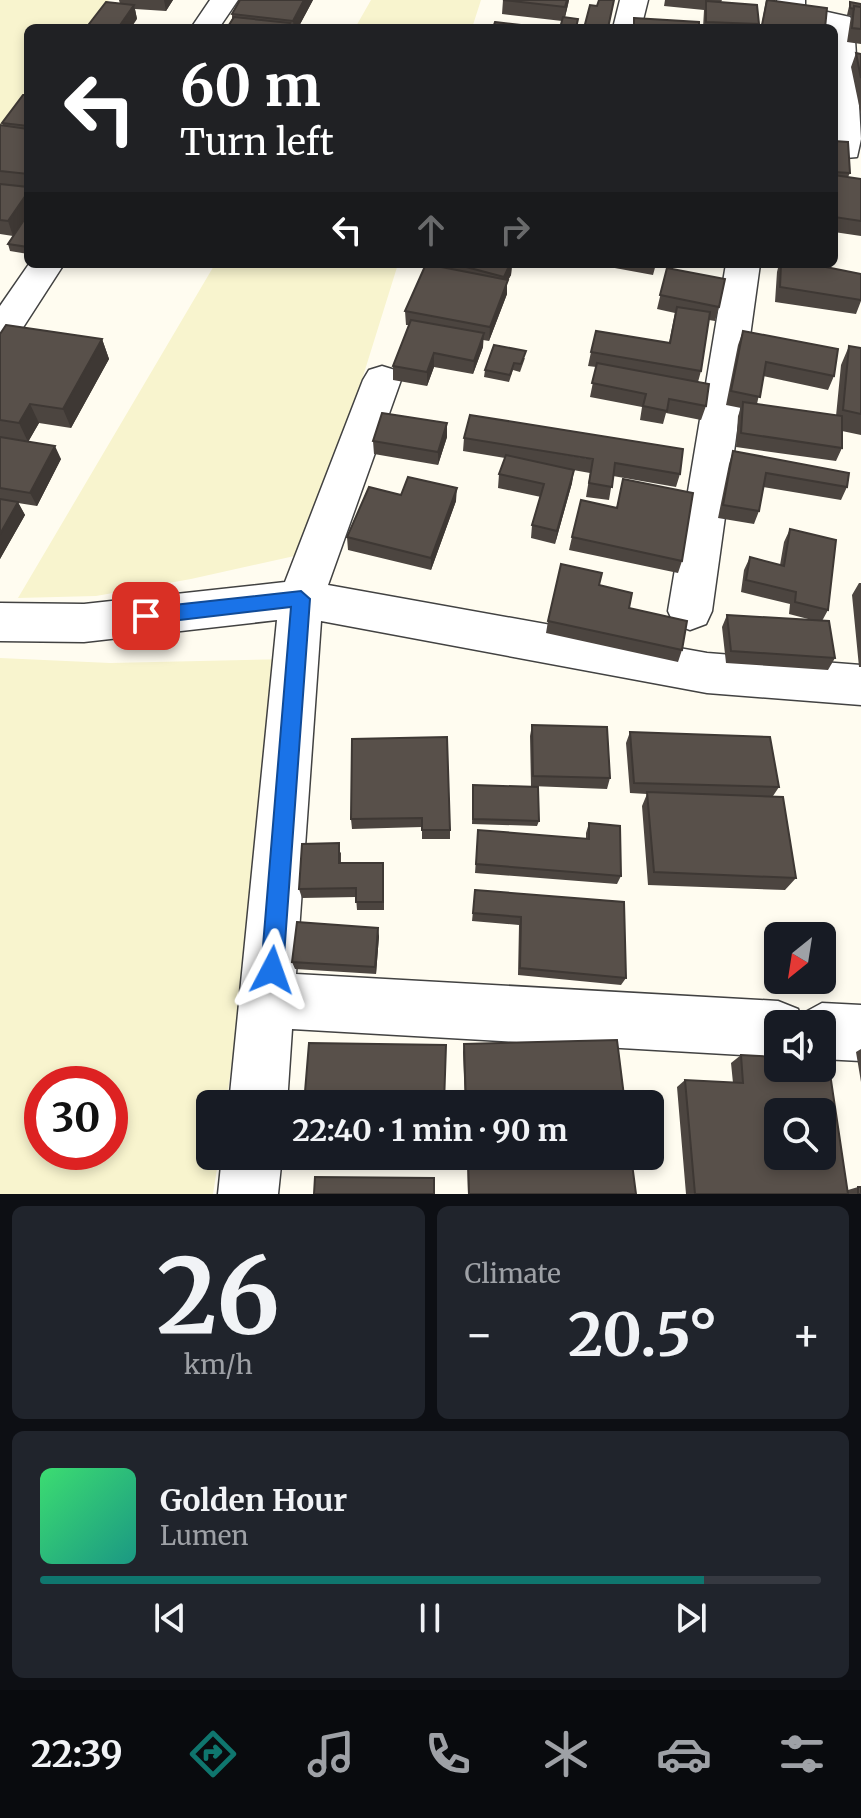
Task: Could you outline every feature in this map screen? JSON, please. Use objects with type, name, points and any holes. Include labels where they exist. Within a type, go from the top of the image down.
[{"type":"street","points":[[208,24],[224,0]]},
{"type":"street","points":[[628,24],[634,0]]},
{"type":"street","points":[[791,0],[791,12],[840,23],[846,150],[838,150]]},
{"type":"street","points":[[0,334],[44,268]]},
{"type":"street","points":[[690,611],[742,268]]},
{"type":"street","points":[[259,1090],[301,599],[382,380]]},
{"type":"street","points":[[0,622],[84,623],[301,599],[707,673],[861,685]]},
{"type":"street","points":[[269,1000],[764,1028]]},
{"type":"street","points":[[836,1032],[861,1033]]},
{"type":"street","points":[[248,1194],[251,1170]]},
{"type":"shaded area","points":[[0,0],[109,0],[90,24],[24,24],[24,110],[0,141]]},
{"type":"shaded area","points":[[371,0],[481,0],[473,24],[357,24]]},
{"type":"shaded area","points":[[213,268],[397,268],[308,553],[96,596],[18,598]]},
{"type":"shaded area","points":[[0,658],[110,663],[291,659],[228,1090],[196,1090],[196,1170],[217,1170],[213,1194],[0,1194]]},
{"type":"building","points":[[240,0],[304,0],[293,21],[232,14]]},
{"type":"building","points":[[503,0],[567,0],[565,7]]},
{"type":"building","points":[[599,0],[614,0],[609,24],[585,24],[590,5],[597,6]]},
{"type":"building","points":[[767,0],[827,8],[825,24],[762,24]]},
{"type":"building","points":[[706,1],[757,5],[759,24],[706,22]]},
{"type":"building","points":[[106,2],[134,5],[121,24],[89,24]]},
{"type":"building","points":[[850,2],[861,4],[861,7],[850,8]]},
{"type":"building","points":[[854,6],[861,7],[861,29],[852,28]]},
{"type":"building","points":[[234,17],[290,23],[289,24],[230,24]]},
{"type":"building","points":[[563,17],[578,19],[577,24],[561,24]]},
{"type":"building","points":[[634,18],[699,22],[699,24],[634,24]]},
{"type":"building","points":[[856,53],[861,54],[861,78]]},
{"type":"building","points":[[23,95],[24,95],[24,126],[2,123]]},
{"type":"building","points":[[0,125],[24,128],[24,174],[0,171]]},
{"type":"building","points":[[838,141],[848,142],[850,173],[838,172]]},
{"type":"building","points":[[838,176],[861,179],[861,221],[838,218]]},
{"type":"building","points":[[0,184],[24,187],[24,198],[8,221],[0,220]]},
{"type":"building","points":[[24,220],[24,246],[8,244]]},
{"type":"building","points":[[424,268],[446,268],[508,280],[490,327],[405,311]]},
{"type":"building","points":[[470,268],[508,268],[504,277]]},
{"type":"building","points":[[667,268],[725,279],[719,307],[660,295]]},
{"type":"building","points":[[781,268],[831,268],[861,274],[861,300],[780,287]]},
{"type":"building","points":[[677,307],[710,312],[701,371],[591,352],[596,331],[670,343]]},
{"type":"building","points":[[411,320],[484,333],[474,361],[434,353],[427,372],[393,366]]},
{"type":"building","points":[[6,325],[102,339],[63,409],[30,404],[19,423],[0,420],[0,334]]},
{"type":"building","points":[[743,331],[838,349],[834,376],[766,362],[760,397],[731,391]]},
{"type":"building","points":[[494,345],[526,351],[521,364],[514,363],[510,375],[485,370]]},
{"type":"building","points":[[849,346],[861,348],[861,414],[843,410]]},
{"type":"building","points":[[597,363],[709,384],[706,406],[669,399],[667,411],[643,406],[646,394],[592,383]]},
{"type":"building","points":[[743,402],[842,416],[842,448],[741,433]]},
{"type":"building","points":[[382,413],[447,423],[438,452],[373,441]]},
{"type":"building","points":[[470,415],[683,449],[680,474],[615,463],[612,487],[589,483],[593,459],[464,438]]},
{"type":"building","points":[[0,437],[55,446],[30,493],[0,488]]},
{"type":"building","points":[[733,451],[849,473],[847,487],[766,473],[759,511],[723,505]]},
{"type":"building","points":[[506,455],[574,470],[557,531],[532,525],[544,484],[499,474]]},
{"type":"building","points":[[408,477],[457,488],[431,558],[347,537],[369,487],[401,495]]},
{"type":"building","points":[[623,479],[693,493],[682,561],[572,537],[581,500],[617,508]]},
{"type":"building","points":[[0,499],[18,502],[0,534]]},
{"type":"building","points":[[790,529],[836,540],[828,610],[795,602],[796,592],[746,580],[750,557],[784,566]]},
{"type":"building","points":[[561,564],[602,573],[599,585],[632,593],[629,608],[687,621],[682,650],[548,621]]},
{"type":"building","points":[[727,615],[829,621],[835,658],[731,651]]},
{"type":"building","points":[[532,725],[607,727],[610,778],[533,776]]},
{"type":"building","points":[[630,732],[770,737],[779,787],[634,783]]},
{"type":"building","points":[[447,737],[450,830],[422,830],[422,818],[351,819],[352,739]]},
{"type":"building","points":[[473,785],[538,787],[539,821],[473,819]]},
{"type":"building","points":[[647,792],[783,797],[796,878],[654,872]]},
{"type":"building","points":[[589,823],[620,826],[621,876],[476,864],[478,830],[589,839]]},
{"type":"building","points":[[339,843],[339,863],[383,863],[383,902],[356,902],[356,888],[299,889],[302,844]]},
{"type":"building","points":[[475,890],[624,902],[626,978],[520,968],[521,917],[473,913]]},
{"type":"building","points":[[297,922],[378,928],[375,967],[292,962]]},
{"type":"building","points":[[617,1040],[623,1090],[466,1090],[464,1044]]},
{"type":"building","points":[[309,1043],[446,1045],[444,1090],[305,1090]]},
{"type":"building","points":[[741,1055],[764,1056],[764,1082],[831,1082],[834,1098],[764,1098],[764,1170],[836,1170],[836,1114],[848,1194],[695,1194],[685,1080],[743,1083]]},
{"type":"building","points":[[468,1170],[633,1170],[636,1194],[469,1194]]},
{"type":"building","points":[[315,1177],[434,1178],[434,1194],[314,1194]]},
{"type":"route","points":[[146,616],[301,599],[272,970]]}]
